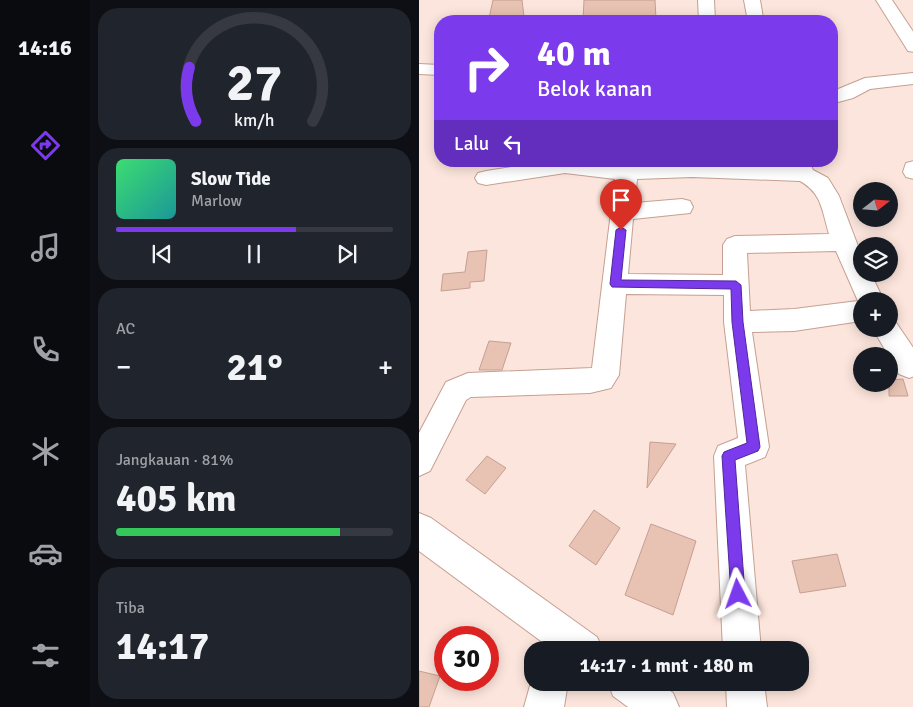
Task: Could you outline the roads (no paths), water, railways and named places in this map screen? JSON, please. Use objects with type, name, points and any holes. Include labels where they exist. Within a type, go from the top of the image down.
[{"type":"street","points":[[705,0],[706,15]]},
{"type":"street","points":[[752,0],[754,15]]},
{"type":"street","points":[[884,0],[913,47]]},
{"type":"street","points":[[419,69],[434,70]]},
{"type":"street","points":[[838,96],[865,84],[912,80]]},
{"type":"street","points":[[485,178],[549,167]]},
{"type":"street","points":[[587,167],[622,173],[801,167],[820,183],[828,196],[844,242],[867,292]]},
{"type":"street","points":[[419,461],[456,391],[468,385],[590,381],[604,378],[626,179],[622,173]]},
{"type":"street","points":[[623,212],[682,207]]},
{"type":"street","points":[[741,641],[729,456],[754,447],[737,322],[735,245],[844,242]]},
{"type":"street","points":[[615,284],[736,285]]},
{"type":"street","points":[[737,322],[794,320],[853,312]]},
{"type":"street","points":[[891,337],[912,368]]},
{"type":"street","points":[[419,530],[563,641]]},
{"type":"street","points":[[544,707],[547,691]]},
{"type":"street","points":[[639,691],[659,707]]},
{"type":"street","points":[[746,691],[747,707]]}]
